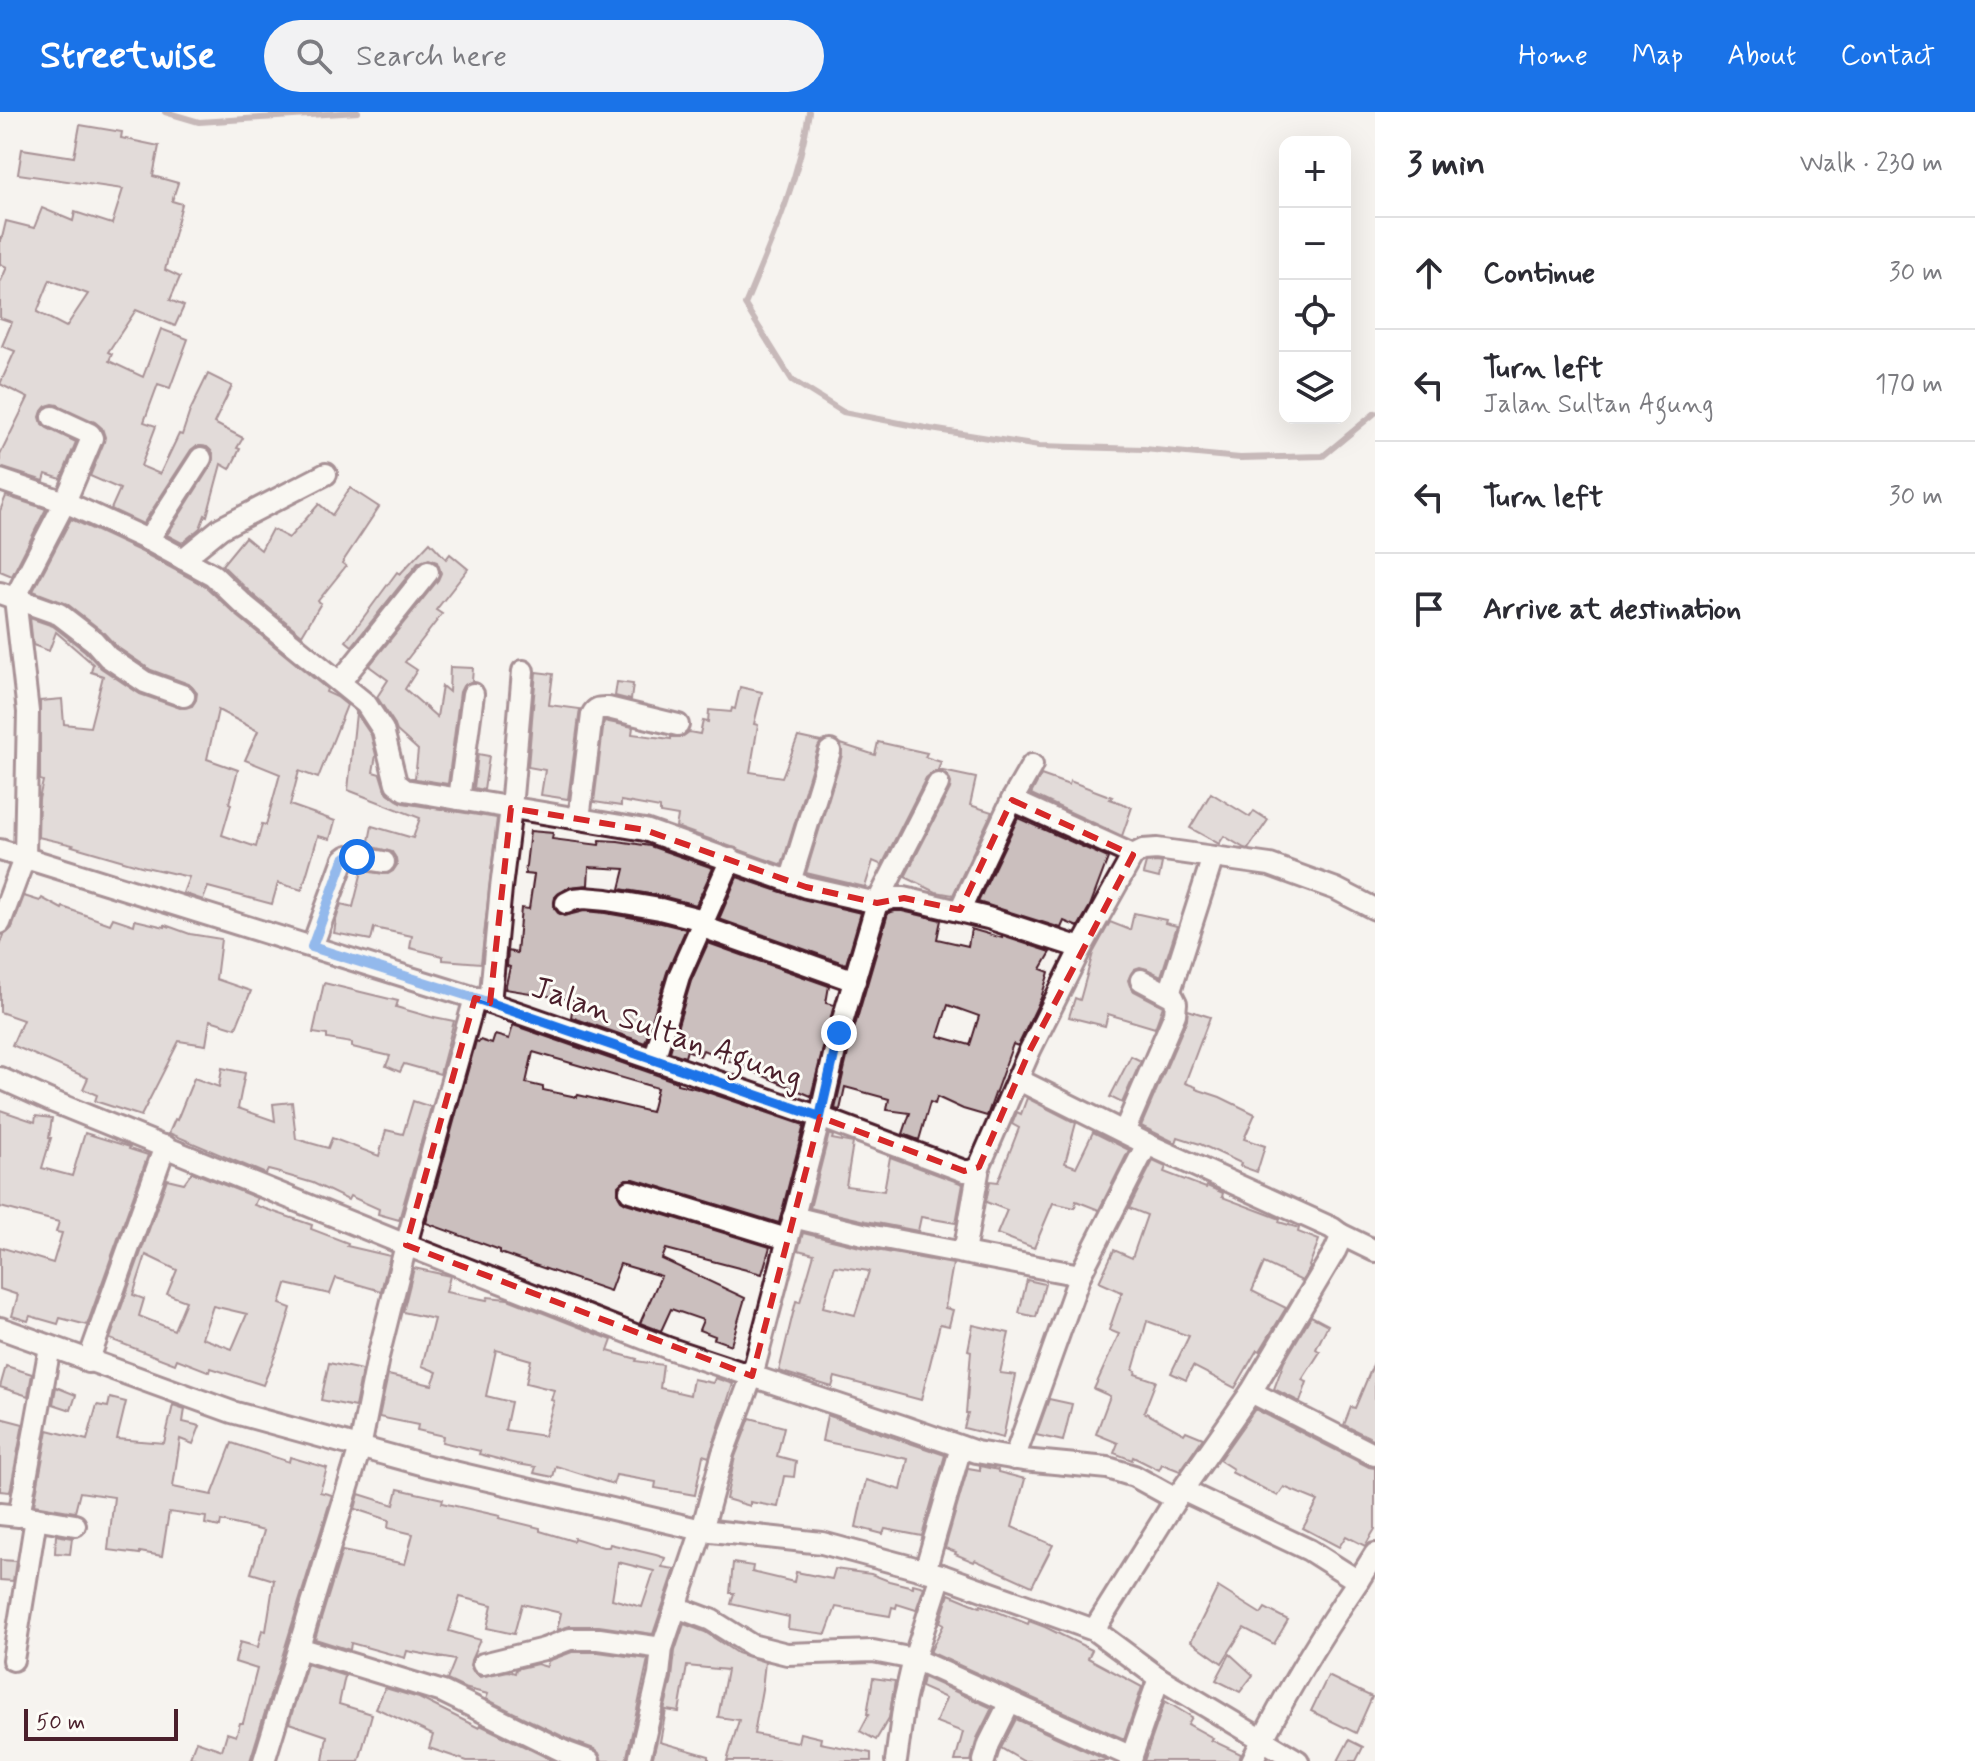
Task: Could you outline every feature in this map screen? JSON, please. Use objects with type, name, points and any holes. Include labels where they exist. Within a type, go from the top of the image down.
[{"type":"street","points":[[0,923],[25,856],[28,712],[7,595],[65,502],[92,438],[90,434],[53,417]]},
{"type":"street","points":[[148,540],[201,458]]},
{"type":"street","points":[[189,561],[221,528],[326,474]]},
{"type":"street","points":[[0,480],[65,502],[148,540],[213,575],[243,604],[366,704],[383,730],[396,783],[405,790],[645,830],[790,882],[877,903],[904,898],[960,910],[1081,948]]},
{"type":"street","points":[[340,682],[428,572]]},
{"type":"street","points":[[7,595],[59,614],[145,682],[184,696]]},
{"type":"street","points":[[264,1761],[360,1448],[378,1357],[406,1245],[482,1001],[511,808],[523,671]]},
{"type":"street","points":[[459,799],[473,694]]},
{"type":"street","points":[[579,819],[594,710],[608,708],[678,725]]},
{"type":"street","points":[[790,882],[830,751]]},
{"type":"street","points":[[960,910],[1032,765]]},
{"type":"street","points":[[639,1761],[659,1675],[662,1648],[702,1530],[723,1453],[752,1376],[839,1033],[877,903],[938,784]]},
{"type":"street","points":[[1012,800],[1133,855]]},
{"type":"street","points":[[964,1253],[979,1167],[1017,1079],[1081,948],[1133,855],[1143,850],[1157,849],[1270,865],[1336,889],[1375,909]]},
{"type":"street","name":"Jalan Sultan Agung","points":[[0,850],[482,1001],[820,1117],[964,1171],[979,1167]]},
{"type":"street","points":[[312,947],[344,859],[348,856],[384,862]]},
{"type":"street","points":[[1169,994],[1213,857]]},
{"type":"street","points":[[654,1060],[679,976],[731,859]]},
{"type":"street","points":[[566,903],[584,898],[660,909],[855,981]]},
{"type":"street","points":[[1124,1132],[1175,1014],[1173,997],[1141,980]]},
{"type":"street","points":[[0,1078],[406,1245],[668,1348],[976,1452],[1108,1468],[1134,1476],[1309,1550],[1358,1581]]},
{"type":"street","points":[[1017,1079],[1375,1251]]},
{"type":"street","points":[[1014,1459],[1080,1275],[1147,1144]]},
{"type":"street","points":[[88,1362],[165,1146]]},
{"type":"street","points":[[630,1191],[787,1239]]},
{"type":"street","points":[[793,1217],[863,1234],[1080,1275]]},
{"type":"street","points":[[1094,1630],[1179,1495],[1251,1392],[1335,1251],[1340,1234]]},
{"type":"street","points":[[0,1328],[232,1412],[428,1466],[702,1530],[822,1543],[933,1573],[1094,1630],[1159,1678],[1298,1761]]},
{"type":"street","points":[[13,1660],[18,1516],[50,1347]]},
{"type":"street","points":[[1251,1392],[1375,1455]]},
{"type":"street","points":[[896,1761],[904,1702],[961,1447]]},
{"type":"street","points":[[18,1516],[75,1525]]},
{"type":"street","points":[[1252,1761],[1331,1621],[1375,1554]]},
{"type":"street","points":[[676,1607],[711,1620],[751,1645],[787,1654],[873,1651],[914,1659],[1131,1759],[1159,1678]]},
{"type":"street","points":[[483,1664],[544,1649],[570,1639],[599,1639],[662,1648]]},
{"type":"street","points":[[299,1648],[443,1692],[589,1761]]},
{"type":"street","points":[[984,1761],[1010,1702]]},
{"type":"highlighted area","points":[[1012,800],[1133,855],[1030,1050],[979,1167],[964,1171],[820,1117],[752,1376],[406,1245],[475,998],[490,1003],[511,808],[645,830],[806,887],[877,903],[904,898],[960,910]]},
{"type":"building","points":[[80,125],[122,132],[121,138],[159,146],[153,176],[178,183],[172,201],[182,204],[165,270],[180,277],[170,300],[184,306],[175,326],[136,310],[108,352],[112,354],[109,361],[143,377],[161,329],[188,339],[170,388],[158,384],[144,422],[156,426],[141,466],[160,474],[179,434],[182,435],[208,374],[232,386],[214,423],[243,438],[237,448],[240,449],[230,469],[221,464],[207,516],[200,528],[182,543],[167,535],[212,464],[213,453],[207,447],[196,446],[191,450],[143,524],[111,509],[120,489],[90,476],[104,442],[102,428],[58,405],[46,406],[40,417],[47,428],[76,442],[61,479],[46,474],[44,481],[0,467],[0,455],[28,398],[0,384],[15,351],[2,346],[12,322],[0,318],[0,283],[7,267],[0,264],[0,237],[6,221],[34,228],[42,208],[73,221],[75,212],[112,224],[123,189],[18,174],[22,149],[74,157]],"holes":[[[50,280],[88,294],[66,327],[37,312]]]},
{"type":"building","points":[[350,488],[379,507],[342,563],[346,566],[318,601],[321,603],[302,635],[222,565],[245,537],[261,550],[272,529],[289,538],[319,504],[332,515]]},
{"type":"building","points":[[6,496],[46,509],[12,576],[0,571],[0,511]]},
{"type":"building","points":[[71,519],[205,586],[327,689],[326,692],[347,705],[318,778],[299,771],[290,805],[335,821],[330,839],[318,836],[302,890],[278,883],[272,904],[208,887],[203,900],[183,893],[189,877],[38,837],[43,781],[40,780],[40,701],[62,699],[64,724],[90,727],[103,676],[91,672],[93,664],[56,632],[49,651],[33,645],[30,618],[53,626],[101,668],[140,694],[180,708],[192,706],[197,693],[189,684],[151,670],[117,647],[67,604],[33,591]],"holes":[[[218,710],[258,731],[245,760],[280,774],[266,825],[262,824],[256,847],[222,835],[238,770],[207,759]]]},
{"type":"building","points":[[430,542],[446,559],[450,554],[468,569],[436,610],[442,614],[405,662],[417,670],[405,689],[437,717],[442,686],[449,692],[450,667],[473,668],[472,681],[460,692],[448,784],[410,778],[415,778],[418,750],[397,731],[377,697],[388,680],[369,666],[438,580],[441,573],[437,562],[429,559],[418,563],[352,646],[346,641],[397,572],[400,574]]},
{"type":"building","points":[[536,672],[553,674],[549,705],[580,709],[568,799],[541,795],[545,770],[528,767]]},
{"type":"building","points":[[617,682],[633,684],[631,700],[615,696]]},
{"type":"building","points":[[740,687],[762,692],[754,724],[758,725],[750,772],[782,777],[798,737],[821,742],[782,865],[676,827],[678,816],[660,813],[660,808],[621,801],[621,806],[594,802],[604,721],[633,727],[632,734],[671,739],[689,732],[700,734],[703,721],[708,722],[709,710],[731,712],[732,708],[735,709]]},
{"type":"building","points":[[356,713],[371,735],[376,755],[373,772],[380,774],[384,787],[397,800],[497,818],[481,963],[443,960],[443,956],[410,948],[412,936],[374,928],[371,940],[334,933],[341,904],[353,907],[362,871],[388,874],[397,865],[392,852],[368,846],[372,826],[413,838],[420,818],[348,790]]},
{"type":"building","points":[[878,742],[927,753],[925,757],[941,762],[938,770],[976,778],[970,805],[992,812],[953,895],[936,892],[905,877],[950,789],[948,776],[938,771],[926,778],[882,865],[873,861],[865,887],[806,873],[842,755],[841,744],[875,755]]},
{"type":"building","points":[[478,754],[489,756],[484,790],[474,788]]},
{"type":"building","points":[[1041,775],[1069,785],[1070,781],[1132,807],[1122,836],[1031,794]]},
{"type":"building","points":[[1211,793],[1250,817],[1254,811],[1268,820],[1248,849],[1224,836],[1219,844],[1190,828]]},
{"type":"building","points":[[1018,818],[1108,858],[1090,906],[1078,927],[1064,921],[1061,928],[978,902]]},
{"type":"building","points":[[530,831],[553,833],[552,839],[599,845],[600,840],[650,846],[713,868],[696,905],[620,889],[625,869],[589,867],[588,885],[569,887],[555,897],[554,908],[564,916],[584,911],[605,913],[686,929],[667,972],[645,1043],[571,1017],[574,1000],[505,989],[510,967],[507,966],[508,951],[517,953],[521,908],[529,909],[534,875],[525,874]]},
{"type":"building","points":[[1146,863],[1162,863],[1159,878],[1143,874]]},
{"type":"building","points":[[737,877],[802,899],[861,913],[846,964],[719,919]]},
{"type":"building","points":[[24,896],[40,901],[42,898],[62,909],[110,924],[113,918],[134,925],[135,920],[221,939],[216,979],[251,991],[236,1028],[210,1020],[206,1045],[179,1041],[141,1116],[95,1101],[97,1095],[83,1089],[88,1078],[12,1045],[23,1020],[0,1012],[0,946],[4,935],[12,928]]},
{"type":"building","points":[[902,911],[941,920],[937,939],[968,946],[971,929],[1051,952],[1041,969],[1049,972],[1041,998],[1018,1046],[1013,1044],[987,1116],[937,1097],[935,1104],[930,1102],[919,1140],[903,1134],[910,1113],[887,1110],[889,1099],[845,1087],[840,1110],[835,1109],[852,1036],[888,913]],"holes":[[[948,1005],[979,1016],[970,1045],[938,1036]]]},
{"type":"building","points":[[1134,913],[1166,920],[1165,923],[1177,926],[1161,976],[1140,967],[1134,969],[1128,980],[1134,991],[1163,1006],[1155,1028],[1108,1014],[1105,1026],[1069,1017],[1075,998],[1080,1000],[1093,953],[1110,922],[1130,930]]},
{"type":"building","points":[[708,943],[829,986],[826,1003],[834,1005],[811,1096],[703,1050],[700,1056],[687,1050],[685,1057],[670,1052],[691,981]]},
{"type":"building","points":[[324,983],[398,1001],[396,1007],[454,1021],[440,1074],[404,1064],[400,1072],[386,1066],[390,1056],[313,1033]]},
{"type":"building","points":[[1188,1010],[1210,1017],[1185,1083],[1255,1114],[1244,1139],[1265,1146],[1257,1172],[1200,1144],[1178,1137],[1176,1143],[1141,1126],[1187,1019]]},
{"type":"building","points":[[513,1025],[677,1084],[804,1125],[779,1223],[634,1179],[626,1179],[618,1186],[618,1195],[626,1203],[770,1247],[762,1274],[666,1249],[662,1259],[745,1298],[731,1345],[699,1330],[703,1320],[671,1309],[661,1331],[640,1323],[661,1276],[620,1264],[610,1291],[500,1253],[500,1250],[426,1223],[476,1041],[492,1044],[495,1035],[509,1039]],"holes":[[[533,1052],[657,1088],[651,1112],[543,1090],[543,1087],[526,1083]]]},
{"type":"building","points":[[1131,1056],[1141,1061],[1122,1103],[1110,1097]]},
{"type":"building","points":[[222,1068],[245,1073],[238,1108],[275,1121],[273,1104],[292,1102],[296,1139],[328,1148],[332,1138],[379,1156],[386,1130],[403,1134],[413,1101],[431,1107],[399,1220],[378,1214],[379,1209],[350,1196],[348,1200],[313,1183],[276,1172],[268,1170],[266,1174],[169,1133],[194,1078],[219,1087]]},
{"type":"building","points":[[1027,1098],[1076,1123],[1065,1163],[1076,1167],[1093,1132],[1129,1150],[1099,1210],[1076,1201],[1075,1208],[1053,1203],[1034,1248],[997,1234],[1007,1210],[986,1202],[990,1181],[998,1182],[1019,1128],[1012,1124],[1017,1112],[1021,1114]]},
{"type":"building","points":[[0,1110],[35,1122],[36,1116],[52,1118],[51,1138],[42,1168],[72,1176],[85,1133],[148,1155],[87,1325],[60,1318],[58,1324],[30,1316],[28,1321],[12,1316],[18,1295],[0,1289],[0,1247],[53,1263],[62,1233],[56,1232],[59,1222],[0,1207]]},
{"type":"building","points":[[829,1134],[833,1136],[832,1139],[853,1143],[846,1186],[884,1191],[890,1157],[963,1184],[956,1223],[921,1217],[918,1231],[810,1208]]},
{"type":"building","points":[[1153,1161],[1166,1167],[1164,1172],[1223,1193],[1222,1197],[1278,1218],[1279,1222],[1299,1228],[1298,1232],[1319,1240],[1302,1281],[1264,1263],[1252,1291],[1286,1308],[1235,1388],[1193,1366],[1186,1380],[1171,1373],[1189,1336],[1147,1321],[1133,1370],[1135,1374],[1156,1381],[1144,1412],[1184,1434],[1186,1431],[1203,1438],[1180,1471],[1162,1464],[1159,1470],[1133,1457],[1132,1460],[1114,1453],[1118,1443],[1096,1434],[1110,1396],[1094,1389],[1119,1334],[1109,1330],[1122,1292],[1099,1282],[1114,1250],[1132,1258],[1147,1215],[1129,1208]]},
{"type":"building","points":[[192,1172],[257,1198],[254,1205],[312,1225],[311,1229],[348,1243],[347,1246],[390,1256],[381,1291],[336,1278],[330,1294],[286,1284],[280,1304],[291,1308],[263,1385],[211,1368],[210,1372],[177,1359],[175,1364],[110,1339],[167,1179],[184,1183]],"holes":[[[146,1255],[177,1270],[167,1294],[186,1301],[174,1330],[139,1316],[144,1299],[133,1295]],[[213,1306],[247,1314],[232,1349],[202,1338]]]},
{"type":"building","points":[[803,1233],[953,1264],[945,1308],[953,1310],[949,1326],[940,1324],[921,1400],[835,1377],[832,1387],[779,1371],[796,1301],[800,1302],[814,1254],[798,1250]],"holes":[[[835,1266],[869,1271],[855,1315],[823,1307]]]},
{"type":"building","points":[[414,1268],[450,1276],[446,1292],[487,1300],[488,1297],[508,1299],[612,1340],[608,1351],[636,1361],[663,1365],[660,1388],[690,1395],[693,1379],[713,1383],[715,1378],[733,1384],[709,1457],[703,1455],[695,1495],[655,1488],[656,1482],[616,1475],[613,1484],[556,1466],[553,1477],[534,1473],[536,1467],[479,1454],[480,1451],[442,1442],[443,1436],[417,1430],[418,1425],[379,1417],[388,1375],[432,1385],[437,1372],[422,1366],[434,1319],[403,1312]],"holes":[[[496,1350],[531,1360],[526,1383],[554,1390],[544,1436],[505,1430],[511,1402],[486,1396]]]},
{"type":"building","points":[[1027,1280],[1045,1284],[1036,1317],[1019,1313]]},
{"type":"building","points":[[1311,1316],[1328,1325],[1316,1349],[1320,1352],[1302,1380],[1307,1382],[1300,1402],[1274,1389],[1284,1362]]},
{"type":"building","points":[[973,1325],[1009,1333],[1000,1373],[1016,1375],[1003,1438],[964,1428],[968,1413],[971,1351],[968,1350]]},
{"type":"building","points":[[1375,1360],[1375,1440],[1344,1425],[1351,1407],[1355,1408]]},
{"type":"building","points":[[329,1363],[362,1370],[355,1407],[321,1400]]},
{"type":"building","points":[[6,1366],[32,1374],[28,1396],[0,1387]]},
{"type":"building","points":[[56,1387],[76,1395],[71,1410],[53,1404]]},
{"type":"building","points":[[110,1398],[126,1402],[117,1439],[164,1443],[173,1405],[185,1409],[183,1422],[200,1426],[193,1444],[180,1439],[173,1487],[212,1495],[232,1443],[289,1462],[290,1457],[327,1468],[320,1492],[332,1495],[250,1761],[202,1761],[190,1757],[196,1741],[222,1750],[227,1733],[236,1736],[240,1723],[243,1723],[257,1669],[235,1662],[240,1642],[258,1647],[262,1630],[266,1631],[274,1580],[251,1573],[264,1531],[221,1521],[220,1527],[205,1524],[206,1517],[169,1512],[162,1556],[140,1554],[108,1550],[114,1497],[80,1492],[75,1512],[34,1505],[48,1430],[87,1440],[97,1405],[108,1407]]},
{"type":"building","points":[[1049,1399],[1072,1404],[1063,1441],[1036,1435]]},
{"type":"building","points":[[1255,1409],[1375,1468],[1375,1529],[1365,1546],[1346,1536],[1339,1547],[1303,1528],[1318,1501],[1284,1487],[1278,1496],[1231,1472],[1233,1469],[1219,1460]]},
{"type":"building","points":[[827,1415],[945,1455],[922,1536],[885,1529],[883,1534],[856,1527],[866,1480],[901,1490],[908,1459],[822,1441]]},
{"type":"building","points":[[0,1418],[23,1424],[10,1492],[0,1491]]},
{"type":"building","points":[[750,1418],[784,1427],[777,1456],[796,1461],[794,1477],[784,1476],[778,1507],[750,1502],[750,1506],[726,1499],[735,1457]]},
{"type":"building","points":[[980,1466],[1025,1479],[1012,1527],[1053,1545],[1032,1586],[945,1548],[968,1468],[980,1470]]},
{"type":"building","points":[[398,1489],[443,1499],[442,1503],[500,1516],[573,1541],[574,1538],[603,1547],[610,1544],[656,1555],[665,1558],[662,1567],[675,1569],[653,1634],[599,1626],[570,1626],[557,1630],[561,1613],[522,1604],[514,1634],[487,1628],[492,1605],[460,1597],[449,1631],[480,1640],[470,1666],[480,1677],[508,1671],[515,1673],[516,1669],[537,1664],[547,1667],[548,1661],[572,1652],[648,1659],[626,1761],[602,1761],[594,1749],[486,1699],[488,1694],[447,1680],[455,1660],[407,1651],[405,1658],[351,1643],[350,1650],[315,1639],[342,1551],[405,1564],[413,1534],[388,1528],[389,1520],[355,1509],[359,1494],[394,1505]],"holes":[[[618,1562],[654,1571],[642,1607],[612,1599]]]},
{"type":"building","points":[[56,1535],[72,1538],[70,1554],[55,1553]]},
{"type":"building","points":[[0,1560],[16,1561],[13,1581],[0,1580]]},
{"type":"building","points":[[733,1563],[753,1566],[752,1572],[794,1582],[796,1572],[832,1579],[835,1569],[924,1587],[916,1610],[897,1604],[896,1608],[892,1607],[890,1616],[836,1607],[826,1634],[788,1629],[789,1617],[731,1604],[734,1593],[730,1593]]},
{"type":"building","points":[[1218,1587],[1261,1614],[1265,1608],[1288,1620],[1274,1644],[1244,1628],[1222,1663],[1191,1641]]},
{"type":"building","points":[[949,1594],[1028,1624],[1029,1621],[1045,1627],[1092,1650],[1088,1658],[1142,1687],[1124,1739],[930,1652],[944,1624],[940,1622]]},
{"type":"building","points":[[684,1624],[705,1632],[737,1653],[765,1662],[754,1734],[798,1742],[800,1733],[821,1738],[820,1743],[871,1753],[871,1761],[727,1761],[739,1720],[718,1717],[727,1670],[687,1666],[679,1712],[666,1710],[660,1742],[709,1756],[709,1761],[652,1761],[672,1678],[675,1651]]},
{"type":"building","points":[[1230,1654],[1253,1675],[1240,1692],[1216,1680]]},
{"type":"building","points":[[307,1664],[345,1676],[339,1704],[372,1714],[359,1761],[323,1761],[327,1736],[289,1723]]},
{"type":"building","points":[[1328,1676],[1372,1697],[1356,1733],[1311,1711]]},
{"type":"building","points":[[923,1677],[992,1708],[977,1738],[971,1761],[955,1761],[963,1732],[936,1722],[946,1698],[921,1687]]},
{"type":"building","points":[[873,1678],[895,1681],[889,1718],[876,1740],[860,1731],[869,1714]]},
{"type":"building","points":[[385,1688],[419,1698],[554,1761],[467,1761],[429,1748],[433,1735],[376,1708]]},
{"type":"building","points":[[1165,1701],[1192,1717],[1188,1724],[1213,1738],[1211,1740],[1241,1754],[1239,1761],[1144,1761]]},
{"type":"building","points":[[1016,1719],[1109,1761],[1023,1761],[1001,1748]]},
{"type":"building","points":[[1349,1740],[1363,1747],[1356,1761],[1338,1761]]},
{"type":"waterway","points":[[165,112],[199,122],[358,112]]},
{"type":"waterway","points":[[809,112],[791,186],[745,305],[792,380],[843,412],[1039,446],[1144,449],[1240,458],[1323,456],[1375,413]]},
{"type":"route","points":[[357,857],[344,859],[312,947],[475,998],[820,1117],[839,1033]]}]
